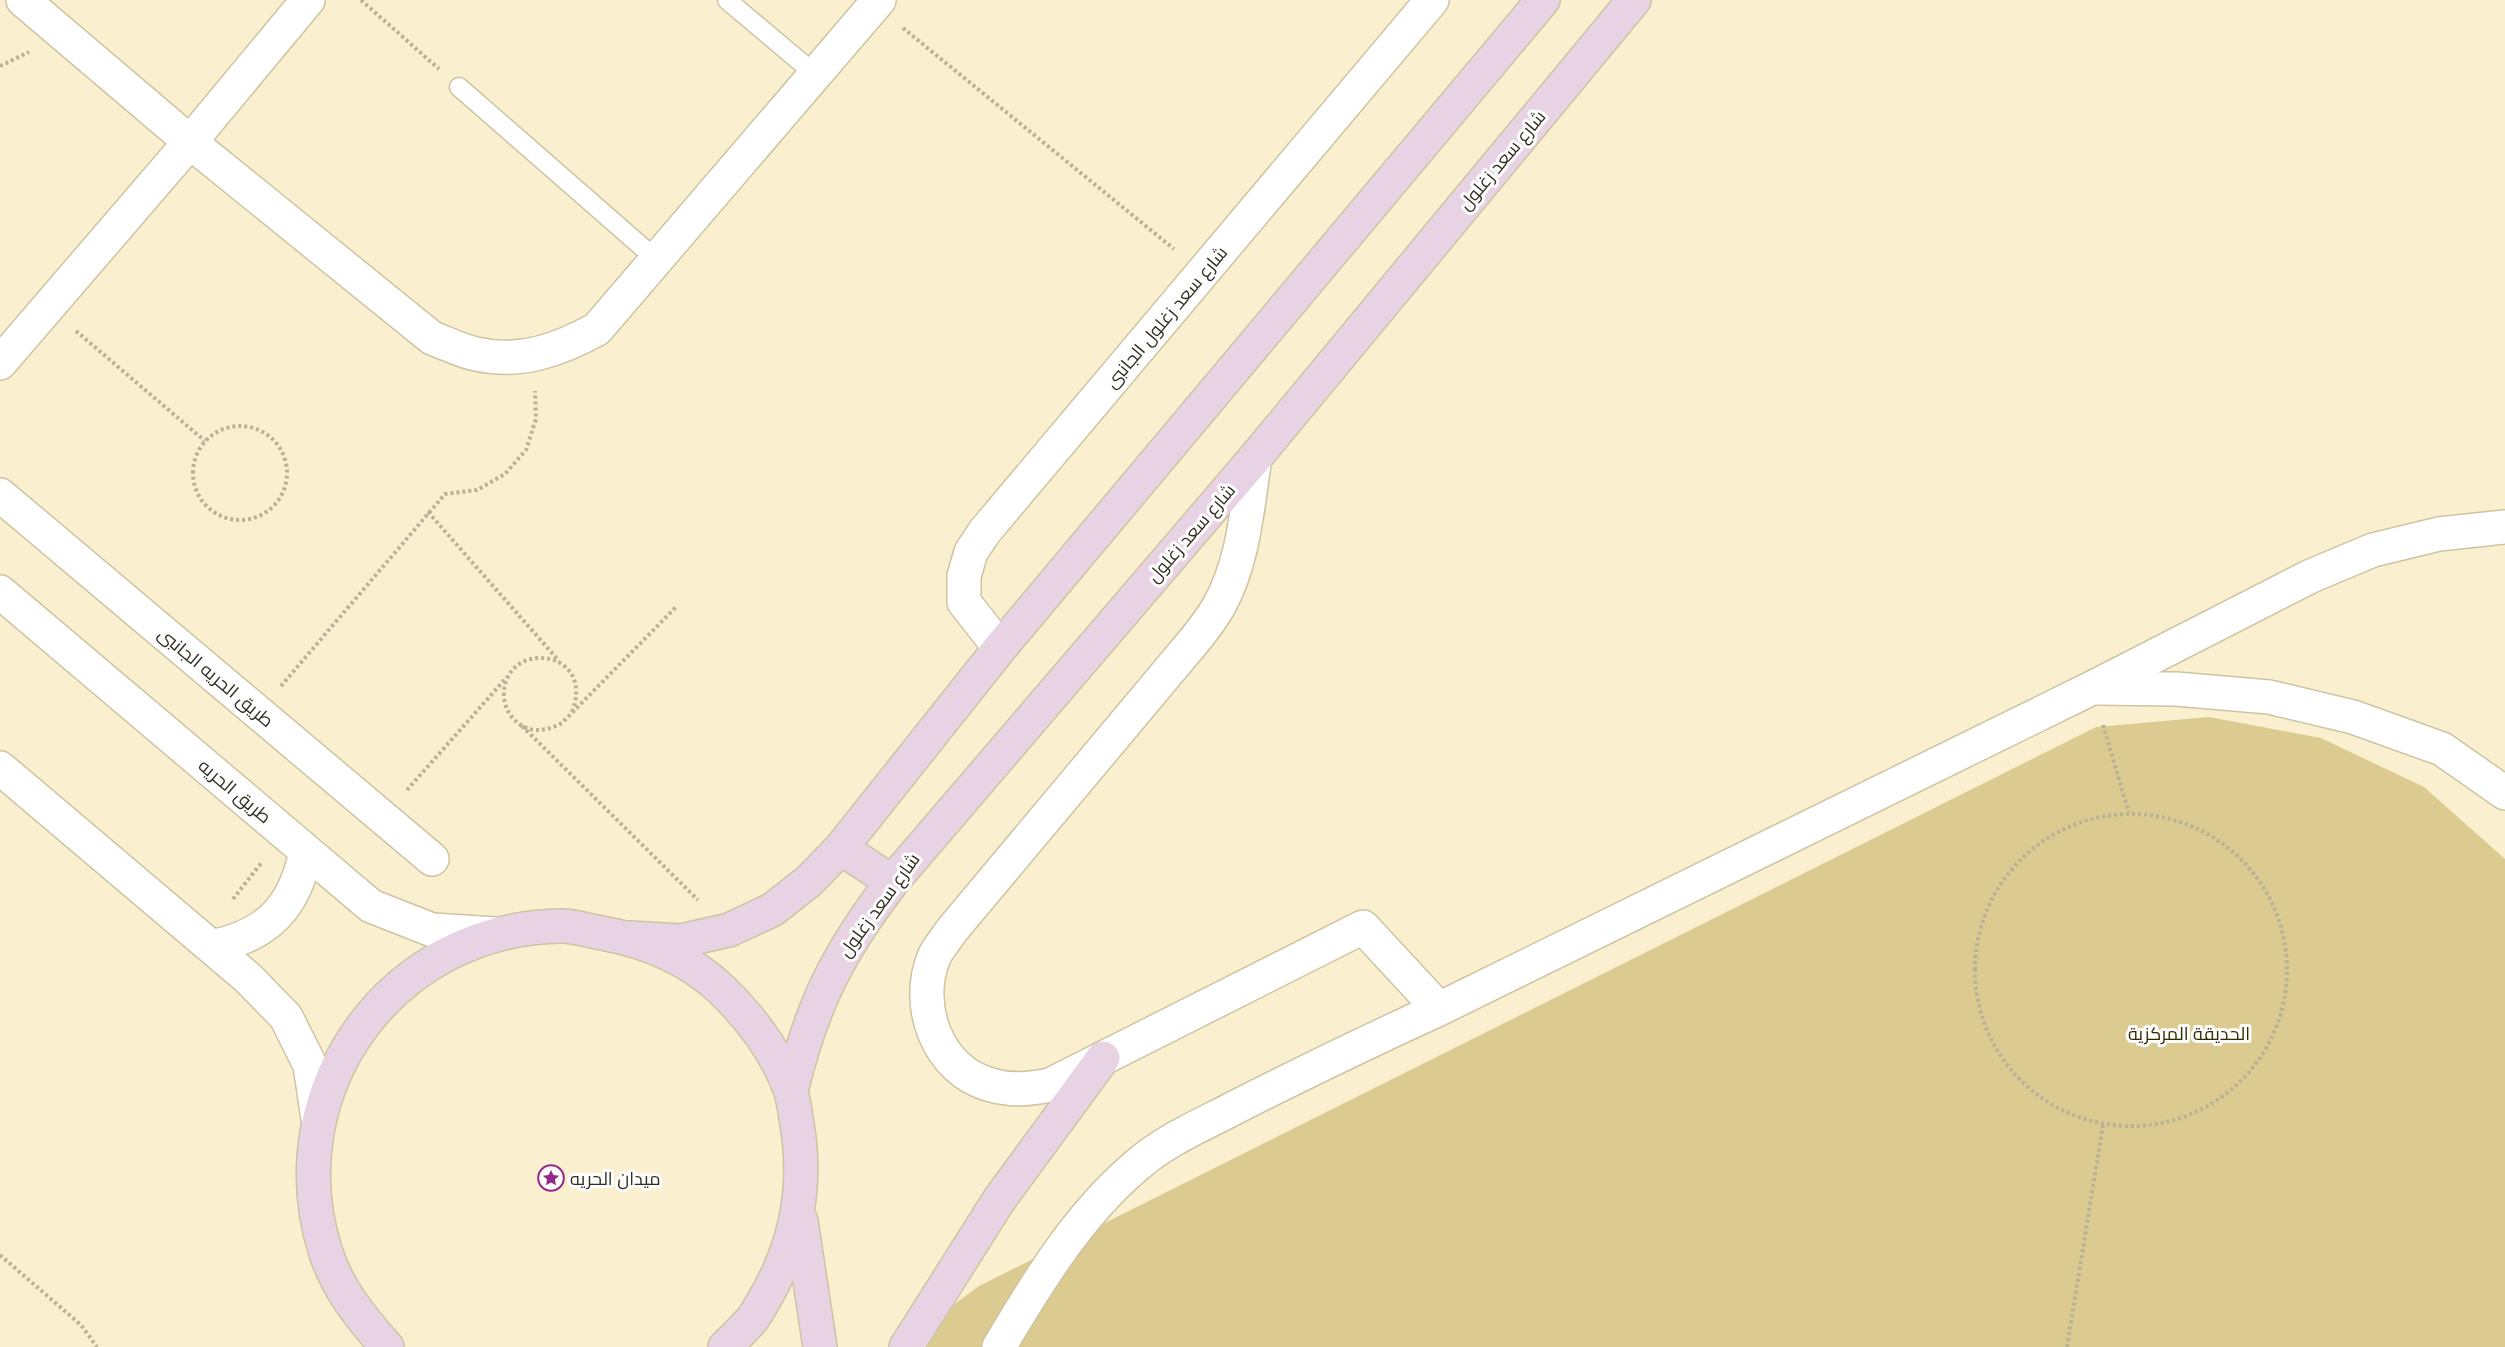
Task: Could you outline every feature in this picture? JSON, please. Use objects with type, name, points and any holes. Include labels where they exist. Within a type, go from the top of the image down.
[{"type":"main road","points":[[387,1347],[354,1310],[325,1250],[312,1185],[318,1119],[342,1055],[381,1001],[434,960],[496,934],[563,926],[629,938],[680,941],[729,930],[772,910],[809,881],[841,848],[1000,648],[1543,0]]},
{"type":"main road","name":"شارع سعد زغلول","points":[[791,1091],[802,1044],[819,999],[840,956],[892,882],[1255,458],[1634,0]]},
{"type":"main road","points":[[841,848],[892,882]]},
{"type":"main road","points":[[629,938],[671,954],[710,979],[743,1011],[770,1049],[791,1091],[801,1149],[799,1209],[820,1347]]},
{"type":"main road","points":[[906,1347],[999,1200],[1104,1058]]},
{"type":"main road","points":[[725,1347],[748,1332],[783,1266],[799,1209]]},
{"type":"street","points":[[23,0],[190,142],[432,338],[476,354],[521,357],[568,345],[597,329],[877,2]]},
{"type":"street","points":[[0,363],[190,142],[308,0]]},
{"type":"street","name":"شارع سعد زغلول الجانبى","points":[[1000,648],[964,602],[964,576],[971,552],[985,531],[1432,0]]},
{"type":"street","points":[[1255,458],[1240,552],[1219,606],[1190,646],[952,930],[935,956],[926,987],[928,1018],[940,1047],[961,1070],[988,1085],[1020,1090],[1050,1085],[1363,927],[1439,1008]]},
{"type":"street","name":"طريق الحريه الجانبى","points":[[0,495],[432,859]]},
{"type":"street","points":[[999,1347],[1036,1284],[1094,1208],[1137,1164],[1178,1138],[1333,1057],[1439,1008],[2092,688],[2311,576],[2373,550],[2439,534],[2505,527]]},
{"type":"street","name":"طريق الحريه","points":[[0,592],[371,906],[432,930],[496,934]]},
{"type":"street","points":[[2092,688],[2176,689],[2269,696],[2353,717],[2442,749],[2505,793]]},
{"type":"street","points":[[0,768],[248,978],[286,1017],[310,1065],[318,1119]]},
{"type":"street","points":[[207,943],[236,942],[258,931],[276,916],[291,897],[301,875],[295,842]]},
{"type":"lane","points":[[727,0],[816,75]]},
{"type":"lane","points":[[459,87],[657,260]]},
{"type":"path","points":[[361,0],[459,87]]},
{"type":"path","points":[[877,2],[1203,273]]},
{"type":"path","points":[[48,307],[205,441]]},
{"type":"path","points":[[259,713],[445,494],[477,490],[505,474],[526,450],[536,419],[535,387],[521,357]]},
{"type":"path","points":[[234,426],[265,433],[277,444],[285,459],[287,475],[284,491],[275,505],[262,515],[246,520],[230,519],[214,513],[202,502],[195,488],[193,471],[196,455],[205,441],[218,431],[234,426]]},
{"type":"path","points":[[428,512],[570,671],[576,684],[577,699],[572,712]]},
{"type":"path","points":[[521,726],[535,730],[550,729],[562,723],[677,606]]},
{"type":"path","points":[[382,818],[518,664],[531,658],[546,657],[560,662]]},
{"type":"path","points":[[509,675],[504,688],[505,703],[511,716],[729,930]]},
{"type":"path","points":[[2092,688],[2129,813]]},
{"type":"path","points":[[2129,813],[2160,816],[2189,824],[2216,838],[2241,857],[2260,881],[2275,908],[2285,937],[2288,968],[2285,998],[2277,1028],[2262,1056],[2236,1086],[2220,1100],[2193,1114],[2163,1124],[2133,1128],[2103,1125],[2073,1117],[2046,1102],[2015,1076],[2002,1060],[1987,1033],[1978,1004],[1975,973],[1977,943],[1986,913],[2000,886],[2019,862],[2042,842],[2069,827],[2099,817],[2129,813]]},
{"type":"path","points":[[207,943],[295,842]]},
{"type":"path","points":[[2067,1347],[2103,1125]]},
{"type":"path","points":[[0,1255],[81,1325],[97,1347]]},
{"type":"green space","name":"الحديقة المركزية","points":[[2209,717],[2321,738],[2424,787],[2505,859],[2505,1347],[896,1347],[979,1286],[2096,727]]},
{"type":"place","name":"ميدان الحريه","points":[[551,1178]]}]
